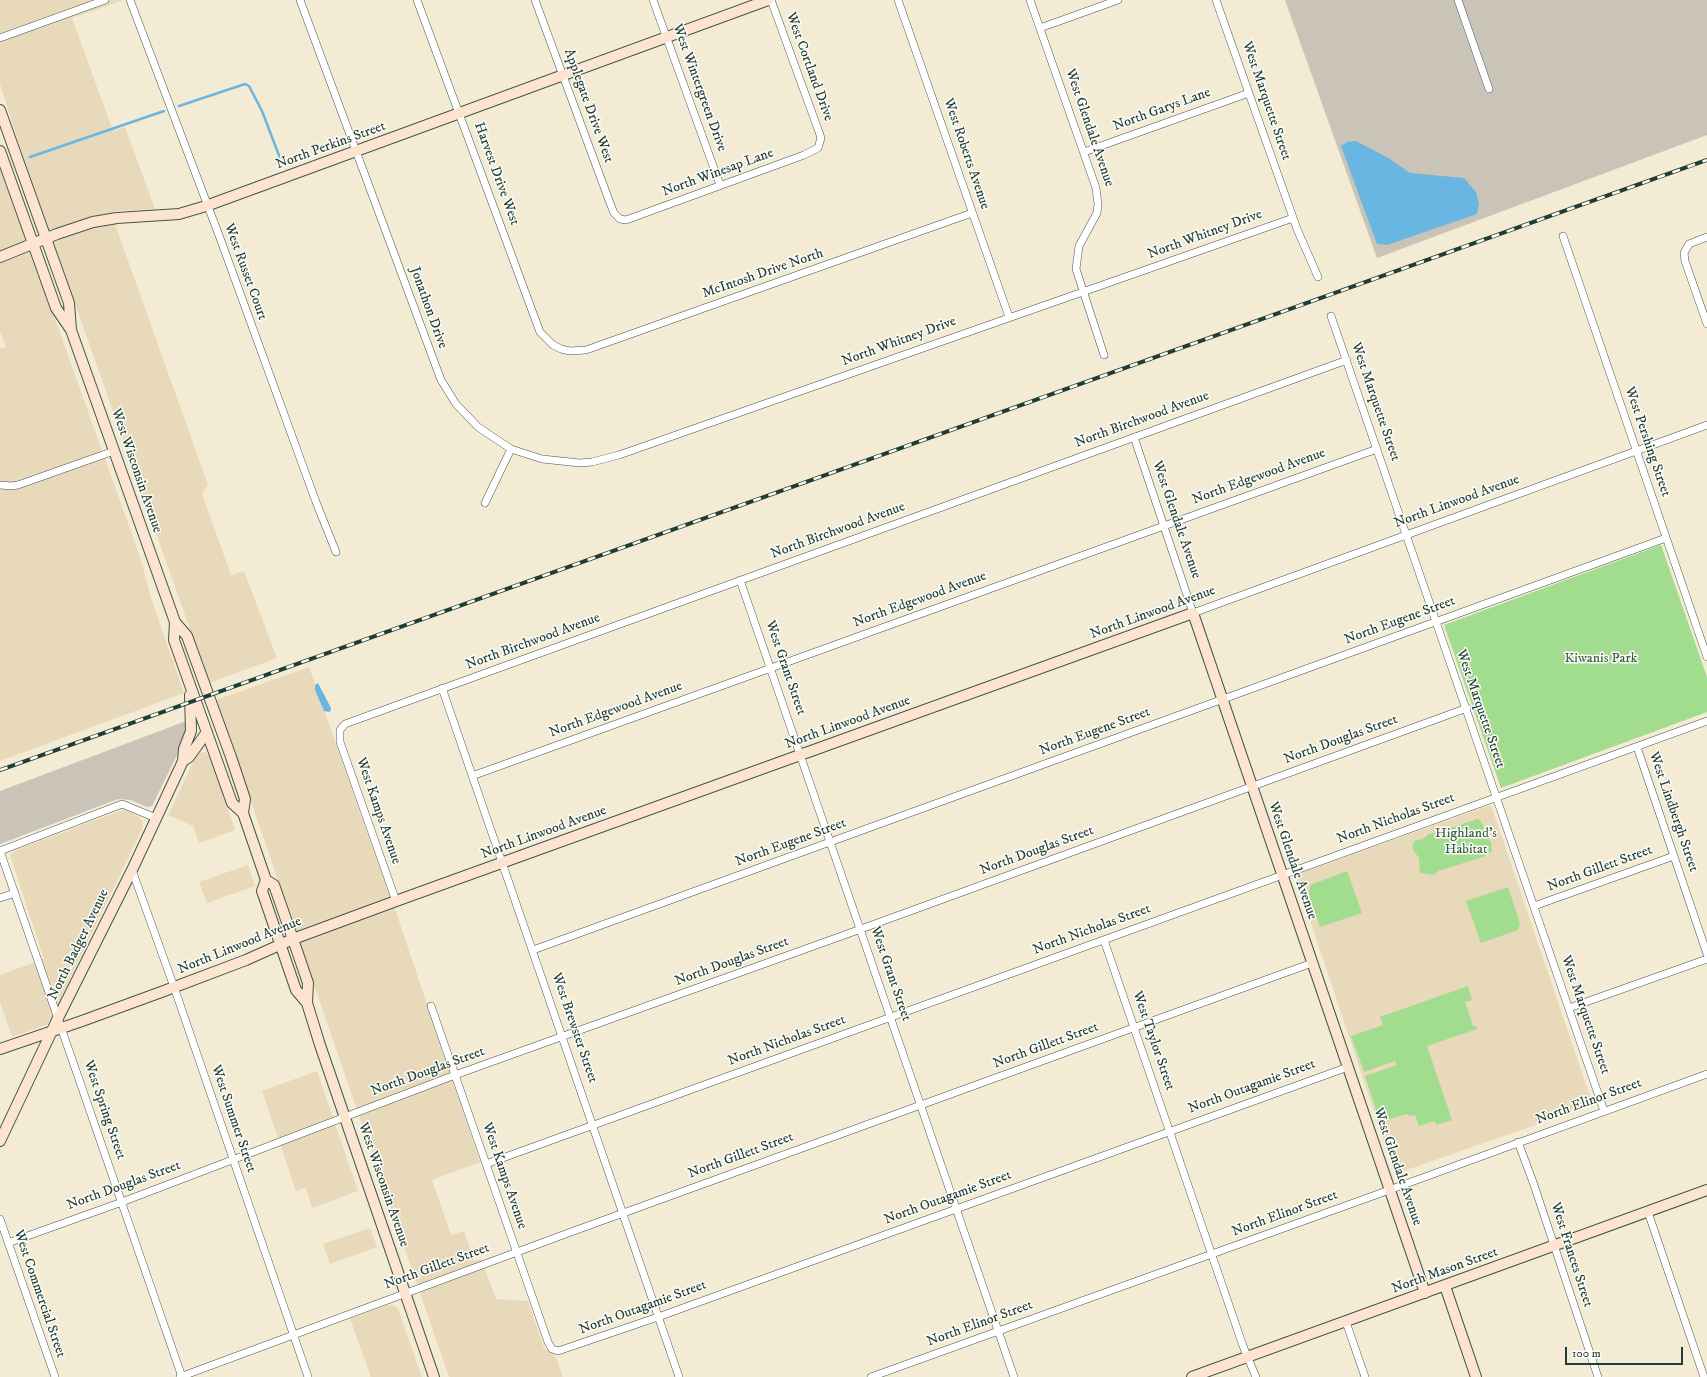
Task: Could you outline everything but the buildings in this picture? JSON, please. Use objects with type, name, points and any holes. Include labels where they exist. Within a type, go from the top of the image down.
[{"type":"main road","name":"North Perkins Street","points":[[0,257],[73,228],[101,220],[179,214],[206,206],[460,114],[667,36],[769,0]]},
{"type":"main road","name":"West Wisconsin Avenue","points":[[0,110],[69,303],[71,330]]},
{"type":"main road","name":"West Wisconsin Avenue","points":[[0,151],[56,308],[71,330],[175,622],[187,636],[220,726],[240,782],[245,799],[243,813],[266,880],[262,891],[296,990],[307,1003]]},
{"type":"main road","name":"West Glendale Avenue","points":[[1193,613],[1425,1293]]},
{"type":"main road","name":"North Linwood Avenue","points":[[0,1049],[58,1025],[82,1021],[396,902],[1193,613]]},
{"type":"main road","name":"West Wisconsin Avenue","points":[[175,622],[174,640],[232,803],[243,813]]},
{"type":"main road","points":[[189,736],[191,718],[190,684]]},
{"type":"main road","name":"North Badger Avenue","points":[[0,1141],[58,1025],[132,870],[182,761],[184,749],[189,736],[193,733],[207,732],[220,726]]},
{"type":"main road","name":"North Badger Avenue","points":[[182,761],[189,757],[207,732]]},
{"type":"main road","points":[[218,762],[226,772],[231,783],[234,784],[240,782]]},
{"type":"main road","name":"West Wisconsin Avenue","points":[[266,880],[274,885],[308,983],[307,1003],[434,1377]]},
{"type":"main road","name":"North Mason Street","points":[[1192,1377],[1707,1190]]},
{"type":"main road","points":[[1445,1286],[1476,1377]]},
{"type":"street","points":[[0,38],[105,0]]},
{"type":"street","name":"West Russet Court","points":[[130,0],[206,206],[220,238],[316,502],[336,552]]},
{"type":"street","name":"Jonathon Drive","points":[[300,0],[441,380],[456,404],[478,427],[511,449]]},
{"type":"street","name":"Harvest Drive West","points":[[417,0],[540,332],[553,345],[561,350]]},
{"type":"street","name":"Applegate Drive West","points":[[535,0],[610,203],[614,213],[620,219]]},
{"type":"street","name":"West Wintergreen Drive","points":[[653,0],[720,185]]},
{"type":"street","name":"West Cortland Drive","points":[[769,0],[819,132],[820,143]]},
{"type":"street","name":"West Roberts Avenue","points":[[898,0],[1009,317]]},
{"type":"street","name":"West Glendale Avenue","points":[[1030,0],[1096,188],[1098,204],[1094,221],[1079,246],[1076,268],[1082,292],[1104,355]]},
{"type":"street","points":[[1040,28],[1118,0]]},
{"type":"street","name":"West Marquette Street","points":[[1216,0],[1302,243],[1318,277]]},
{"type":"street","points":[[1458,0],[1489,89]]},
{"type":"street","name":"North Garys Lane","points":[[1084,152],[1249,93]]},
{"type":"street","name":"North Winesap Lane","points":[[620,219],[633,219],[813,151],[818,148],[820,143]]},
{"type":"street","name":"McIntosh Drive North","points":[[561,350],[586,350],[972,212]]},
{"type":"street","name":"North Whitney Drive","points":[[511,449],[531,457],[555,462],[580,463],[606,459],[1293,218]]},
{"type":"street","name":"West Pershing Street","points":[[1562,236],[1707,657]]},
{"type":"street","points":[[1707,237],[1689,244],[1684,252],[1685,261],[1707,324]]},
{"type":"street","name":"West Marquette Street","points":[[1331,316],[1604,1111]]},
{"type":"street","name":"North Birchwood Avenue","points":[[340,730],[345,724],[442,688],[1347,360]]},
{"type":"street","name":"North Linwood Avenue","points":[[1193,613],[1707,425]]},
{"type":"street","name":"West Glendale Avenue","points":[[1134,438],[1193,613]]},
{"type":"street","name":"North Edgewood Avenue","points":[[472,776],[1377,448]]},
{"type":"street","points":[[485,503],[511,449]]},
{"type":"street","points":[[0,485],[18,485],[114,451]]},
{"type":"street","name":"North Eugene Street","points":[[533,950],[1666,538]]},
{"type":"street","name":"West Grant Street","points":[[740,580],[1014,1377]]},
{"type":"street","name":"West Brewster Street","points":[[442,688],[679,1377]]},
{"type":"street","name":"North Douglas Street","points":[[8,1243],[122,1202],[456,1075],[1466,708]]},
{"type":"street","name":"North Nicholas Street","points":[[486,1164],[1707,721]]},
{"type":"street","name":"West Kamps Avenue","points":[[340,730],[340,742],[396,902]]},
{"type":"street","name":"West Lindbergh Street","points":[[1637,747],[1707,954]]},
{"type":"street","points":[[0,851],[122,804],[156,818]]},
{"type":"street","name":"West Spring Street","points":[[0,851],[58,1025],[122,1202],[181,1377]]},
{"type":"street","name":"North Gillett Street","points":[[1534,906],[1674,856]]},
{"type":"street","name":"West Summer Street","points":[[132,870],[174,987],[308,1377]]},
{"type":"street","points":[[0,898],[15,893]]},
{"type":"street","name":"West Taylor Street","points":[[1104,940],[1211,1254],[1256,1377]]},
{"type":"street","points":[[1569,1008],[1707,959]]},
{"type":"street","name":"North Gillett Street","points":[[181,1377],[516,1252],[1312,963]]},
{"type":"street","name":"West Kamps Avenue","points":[[431,1006],[548,1342],[556,1351]]},
{"type":"street","name":"North Outagamie Street","points":[[556,1351],[565,1350],[658,1317],[1348,1067]]},
{"type":"street","name":"North Elinor Street","points":[[871,1377],[1707,1074]]},
{"type":"street","name":"West Frances Street","points":[[1518,1142],[1598,1377]]},
{"type":"street","points":[[1648,1212],[1704,1377]]},
{"type":"street","name":"West Commercial Street","points":[[0,1219],[54,1377]]},
{"type":"street","points":[[1346,1322],[1365,1377]]},
{"type":"shaded area","points":[[0,0],[124,0],[72,18],[113,131],[125,127],[155,209],[114,211],[115,224],[208,485],[202,494],[231,575],[244,571],[277,658],[209,683],[25,162],[0,84]]},
{"type":"shaded area","points":[[1285,0],[1707,0],[1707,135],[1377,258]]},
{"type":"shaded area","points":[[0,165],[140,557],[151,598],[184,693],[0,761],[0,349],[6,347],[0,331]]},
{"type":"shaded area","points":[[309,667],[395,909],[480,1162],[432,1180],[451,1235],[464,1231],[474,1261],[481,1259],[496,1299],[528,1301],[544,1348],[556,1357],[563,1377],[449,1377],[216,700]]},
{"type":"shaded area","points":[[189,720],[181,747],[152,806],[147,807],[131,800],[118,799],[0,844],[0,791]]},
{"type":"shaded area","points":[[204,752],[211,757],[235,830],[199,843],[193,826],[168,815],[196,756]]},
{"type":"shaded area","points":[[1491,805],[1593,1105],[1395,1174],[1295,875]]},
{"type":"shaded area","points":[[122,810],[139,817],[143,822],[142,829],[50,1020],[46,1025],[12,1037],[0,1002],[0,975],[44,959],[10,855],[14,851]]},
{"type":"shaded area","points":[[248,865],[255,886],[207,903],[199,882]]},
{"type":"shaded area","points":[[317,1071],[358,1191],[312,1208],[306,1188],[296,1191],[262,1091]]},
{"type":"shaded area","points":[[370,1228],[377,1247],[330,1264],[323,1244]]},
{"type":"shaded area","points":[[387,1305],[393,1305],[398,1309],[422,1377],[371,1377],[350,1319]]},
{"type":"green space","name":"Kiwanis Park","points":[[1661,545],[1707,677],[1707,712],[1501,788],[1444,625]]},
{"type":"green space","name":"Highland's Habitat","points":[[1477,819],[1480,820],[1483,825],[1491,843],[1492,851],[1483,857],[1438,871],[1434,875],[1420,873],[1419,858],[1412,848],[1414,841],[1423,839],[1429,834],[1440,832],[1446,828],[1454,827]]},
{"type":"green space","points":[[1347,871],[1362,913],[1320,927],[1309,894],[1310,886]]},
{"type":"green space","points":[[1508,887],[1520,923],[1518,930],[1481,943],[1466,901]]},
{"type":"green space","points":[[1468,986],[1472,1000],[1465,1002],[1473,1026],[1476,1026],[1477,1029],[1427,1046],[1452,1120],[1437,1125],[1434,1121],[1419,1126],[1415,1115],[1411,1116],[1406,1114],[1380,1122],[1365,1076],[1397,1065],[1395,1061],[1364,1072],[1351,1036],[1383,1025],[1380,1017]]},
{"type":"water","points":[[1356,141],[1390,159],[1410,173],[1464,178],[1476,192],[1479,204],[1477,214],[1387,245],[1377,244],[1341,146],[1347,142]]},
{"type":"water","points":[[318,683],[331,708],[329,712],[324,711],[315,690],[315,685]]},
{"type":"waterway","points":[[179,106],[245,84],[249,86],[262,111],[280,158]]},
{"type":"waterway","points":[[30,157],[164,111]]},
{"type":"railway","points":[[0,770],[1707,160]]}]
